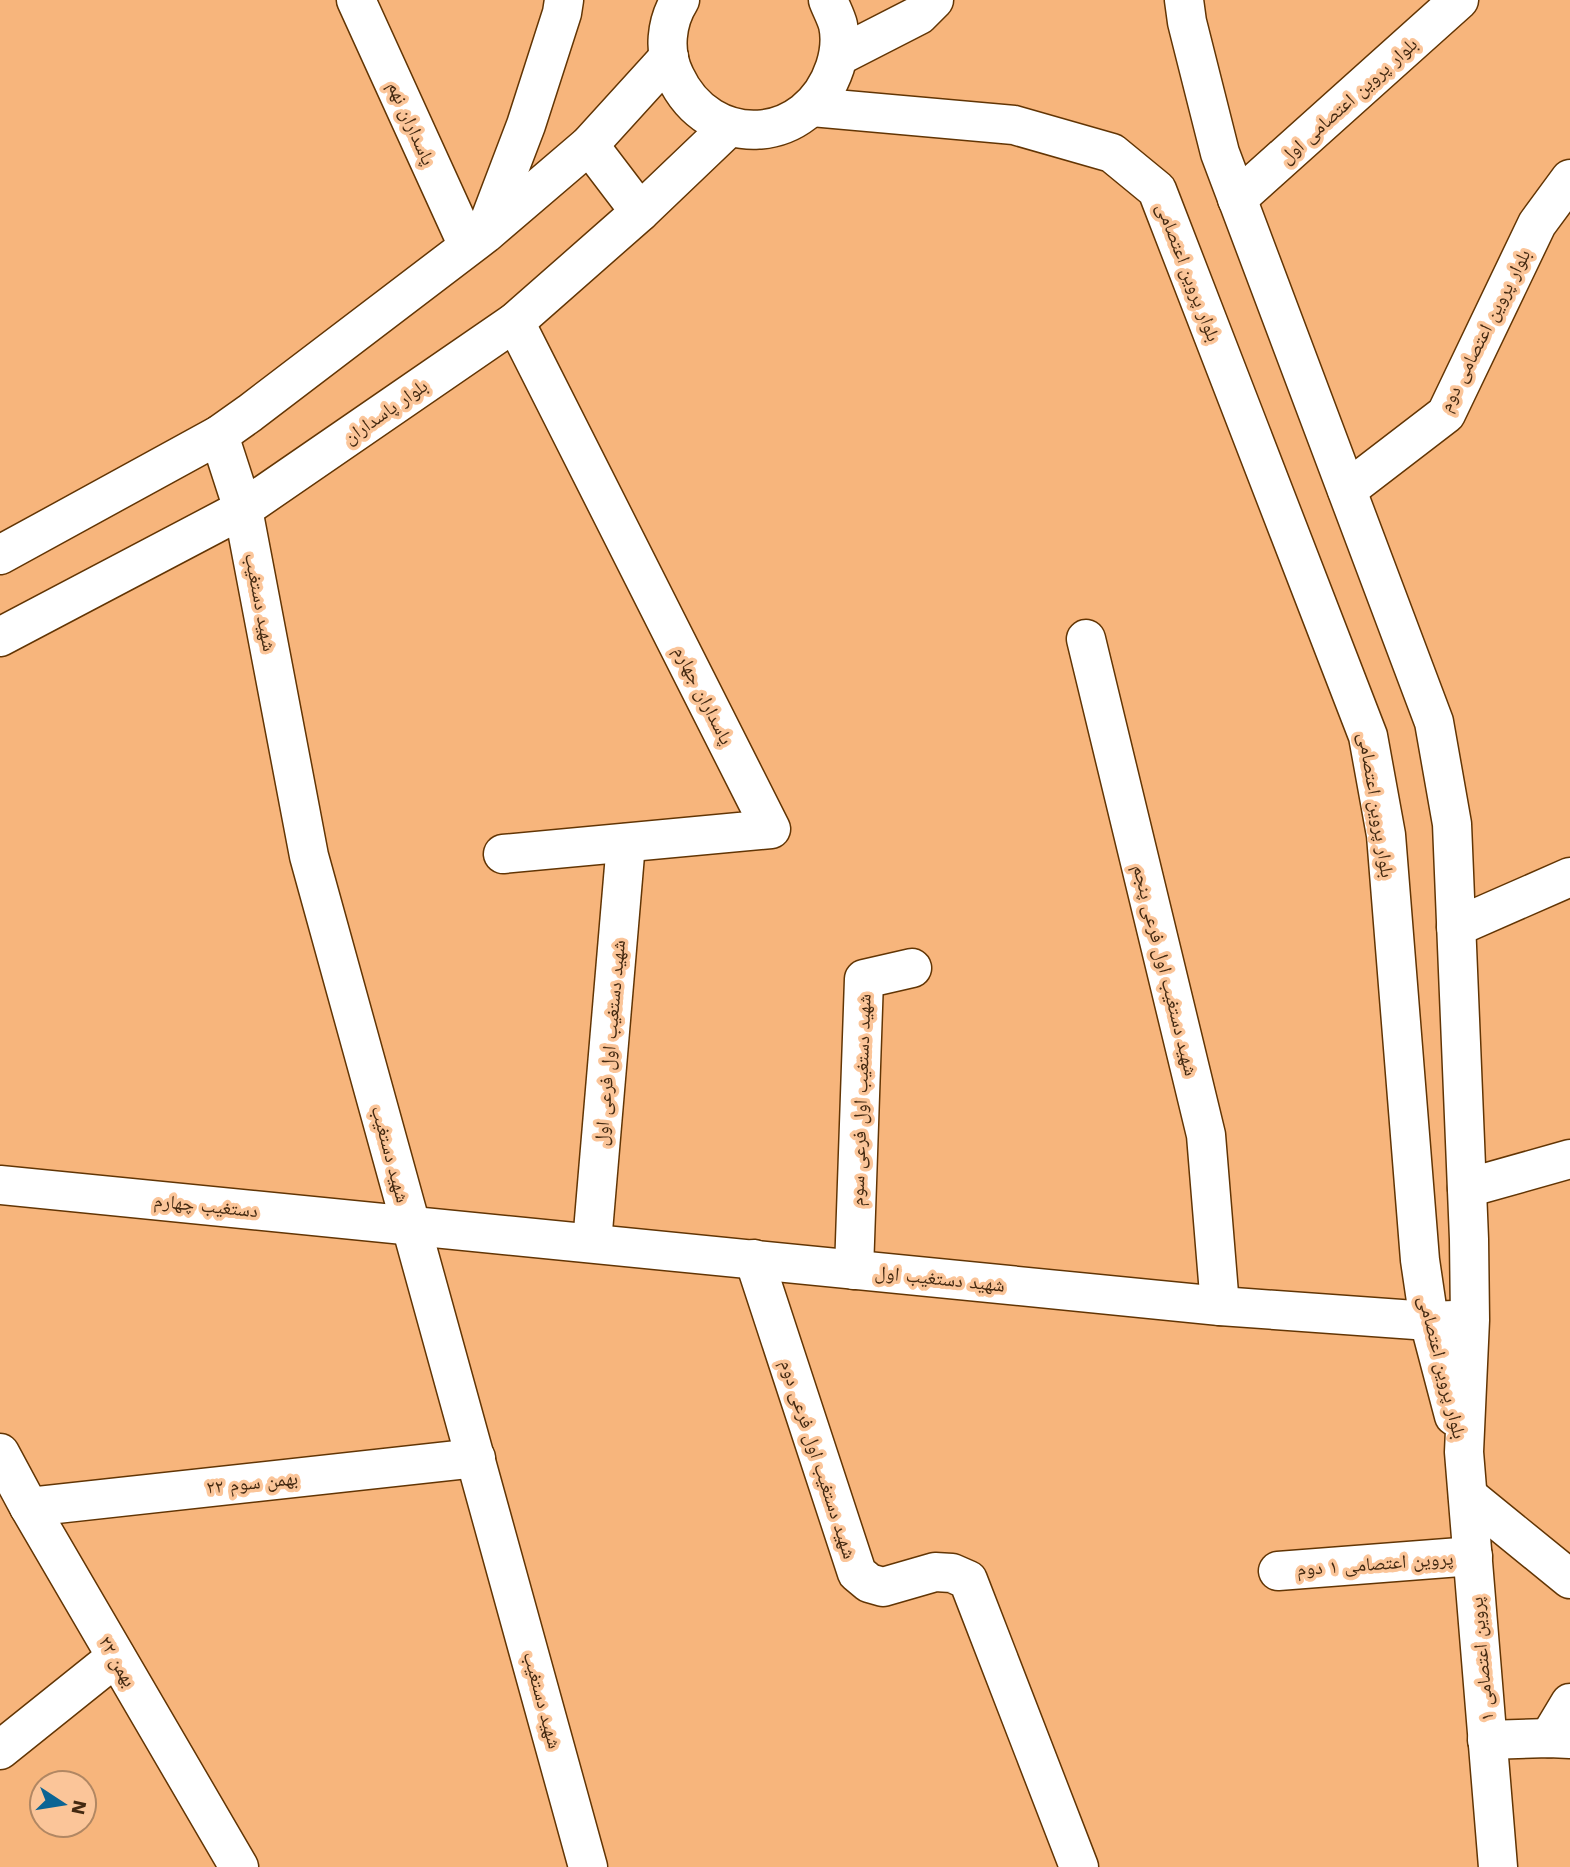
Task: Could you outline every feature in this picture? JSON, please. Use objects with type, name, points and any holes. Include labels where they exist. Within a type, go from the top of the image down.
[{"type":"street","name":"پاسداران نهم","points":[[356,0],[476,240]]},
{"type":"street","points":[[476,240],[526,125],[564,0]]},
{"type":"street","points":[[673,3],[667,36],[669,57],[682,92],[702,114],[729,127],[758,130],[787,124],[811,107],[830,84],[839,56],[838,26],[828,0]]},
{"type":"street","points":[[839,56],[919,15],[934,0]]},
{"type":"street","name":"بلوار پروین اعتصامی","points":[[1184,0],[1220,153],[1434,722],[1452,824],[1467,1188],[1470,1320],[1464,1452]]},
{"type":"street","name":"بلوار پروین اعتصامی اول","points":[[1237,199],[1459,0]]},
{"type":"street","points":[[0,555],[219,435],[250,414],[476,240],[589,145],[669,57]]},
{"type":"street","name":"بلوار پروین اعتصامی","points":[[811,107],[1014,125],[1112,153],[1157,190],[1368,736],[1386,835],[1420,1260],[1429,1321],[1464,1452]]},
{"type":"street","name":"بلوار پاسداران","points":[[0,637],[243,509],[514,322],[640,212],[729,127]]},
{"type":"street","points":[[589,145],[640,212]]},
{"type":"street","name":"بلوار پروین اعتصامی دوم","points":[[1347,490],[1446,414],[1537,225],[1570,179]]},
{"type":"street","name":"پاسداران جهارم","points":[[503,854],[771,829],[514,322]]},
{"type":"street","name":"شهید دستغیب","points":[[219,435],[243,509],[309,856],[589,1867]]},
{"type":"street","name":"شهید دستغیب اول فرعی پنجم","points":[[1086,639],[1206,1135],[1220,1306]]},
{"type":"street","name":"شهید دستغیب اول فرعی اول","points":[[592,1243],[626,843]]},
{"type":"street","points":[[1456,928],[1570,877]]},
{"type":"street","name":"شهید دستغیب اول فرعی سوم","points":[[854,1270],[864,979],[912,968]]},
{"type":"street","points":[[1467,1188],[1570,1159]]},
{"type":"street","name":"دستغیب چهارم","points":[[0,1185],[411,1226]]},
{"type":"street","name":"شهید دستغیب اول","points":[[411,1226],[1220,1306],[1429,1321],[1470,1320]]},
{"type":"street","name":"شهید دستغیب اول فرعی دوم","points":[[754,1259],[857,1573],[869,1583],[883,1587],[935,1572],[952,1573],[968,1580],[1079,1867]]},
{"type":"street","name":"پروین اعتصامی ۱","points":[[1464,1452],[1498,1867]]},
{"type":"street","name":"۲۲ بهمن","points":[[0,1453],[239,1867]]},
{"type":"street","name":"۲۲ بهمن سوم","points":[[29,1507],[476,1458]]},
{"type":"street","points":[[1468,1496],[1570,1578]]},
{"type":"street","name":"پروین اعتصامی ۱ دوم","points":[[1278,1571],[1473,1556]]},
{"type":"street","points":[[0,1750],[116,1657]]},
{"type":"street","points":[[1488,1740],[1559,1739],[1570,1703]]}]
